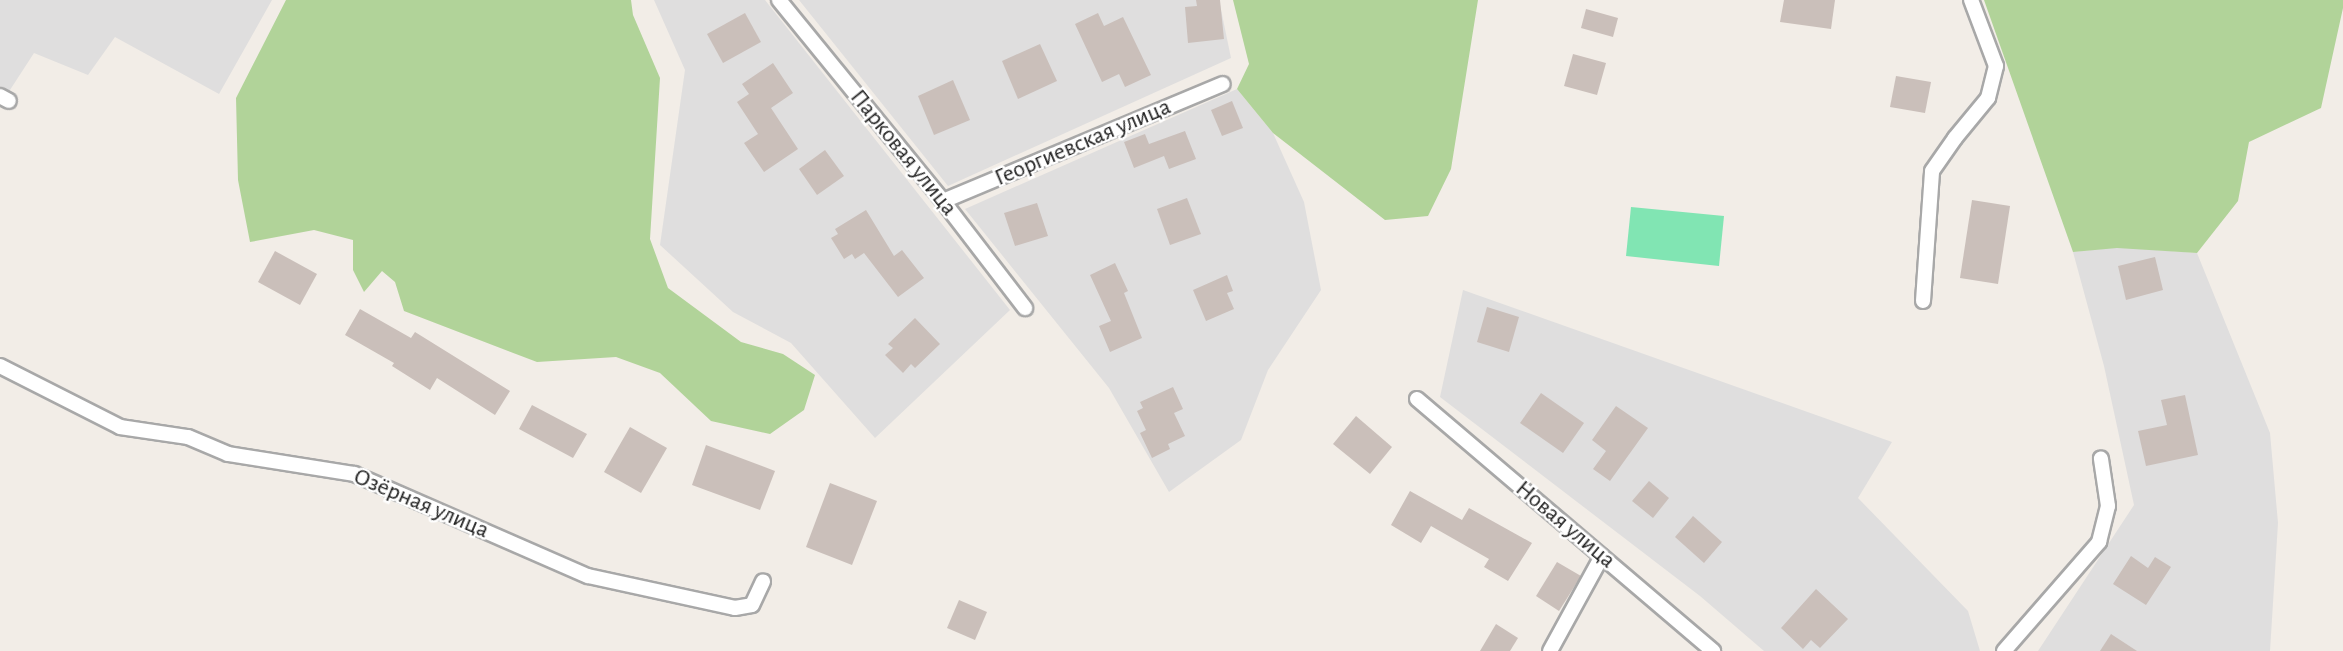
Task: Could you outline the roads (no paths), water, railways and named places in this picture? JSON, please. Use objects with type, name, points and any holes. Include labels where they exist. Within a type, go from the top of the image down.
[{"type":"street","name":"Парковая улица","points":[[779,0],[943,201],[1025,308]]},
{"type":"street","points":[[1923,301],[1932,171],[1954,138],[1988,98],[1996,66],[1971,0]]},
{"type":"street","name":"Георгиевская улица","points":[[943,201],[1223,84]]},
{"type":"street","name":"Озёрная улица","points":[[0,366],[120,427],[188,437],[228,454],[354,474],[588,576],[735,608],[752,605],[763,581]]},
{"type":"street","name":"Новая улица","points":[[1417,399],[1713,651]]},
{"type":"street","points":[[2004,651],[2099,542],[2108,506],[2101,459]]},
{"type":"street","points":[[1550,651],[1602,556]]}]
